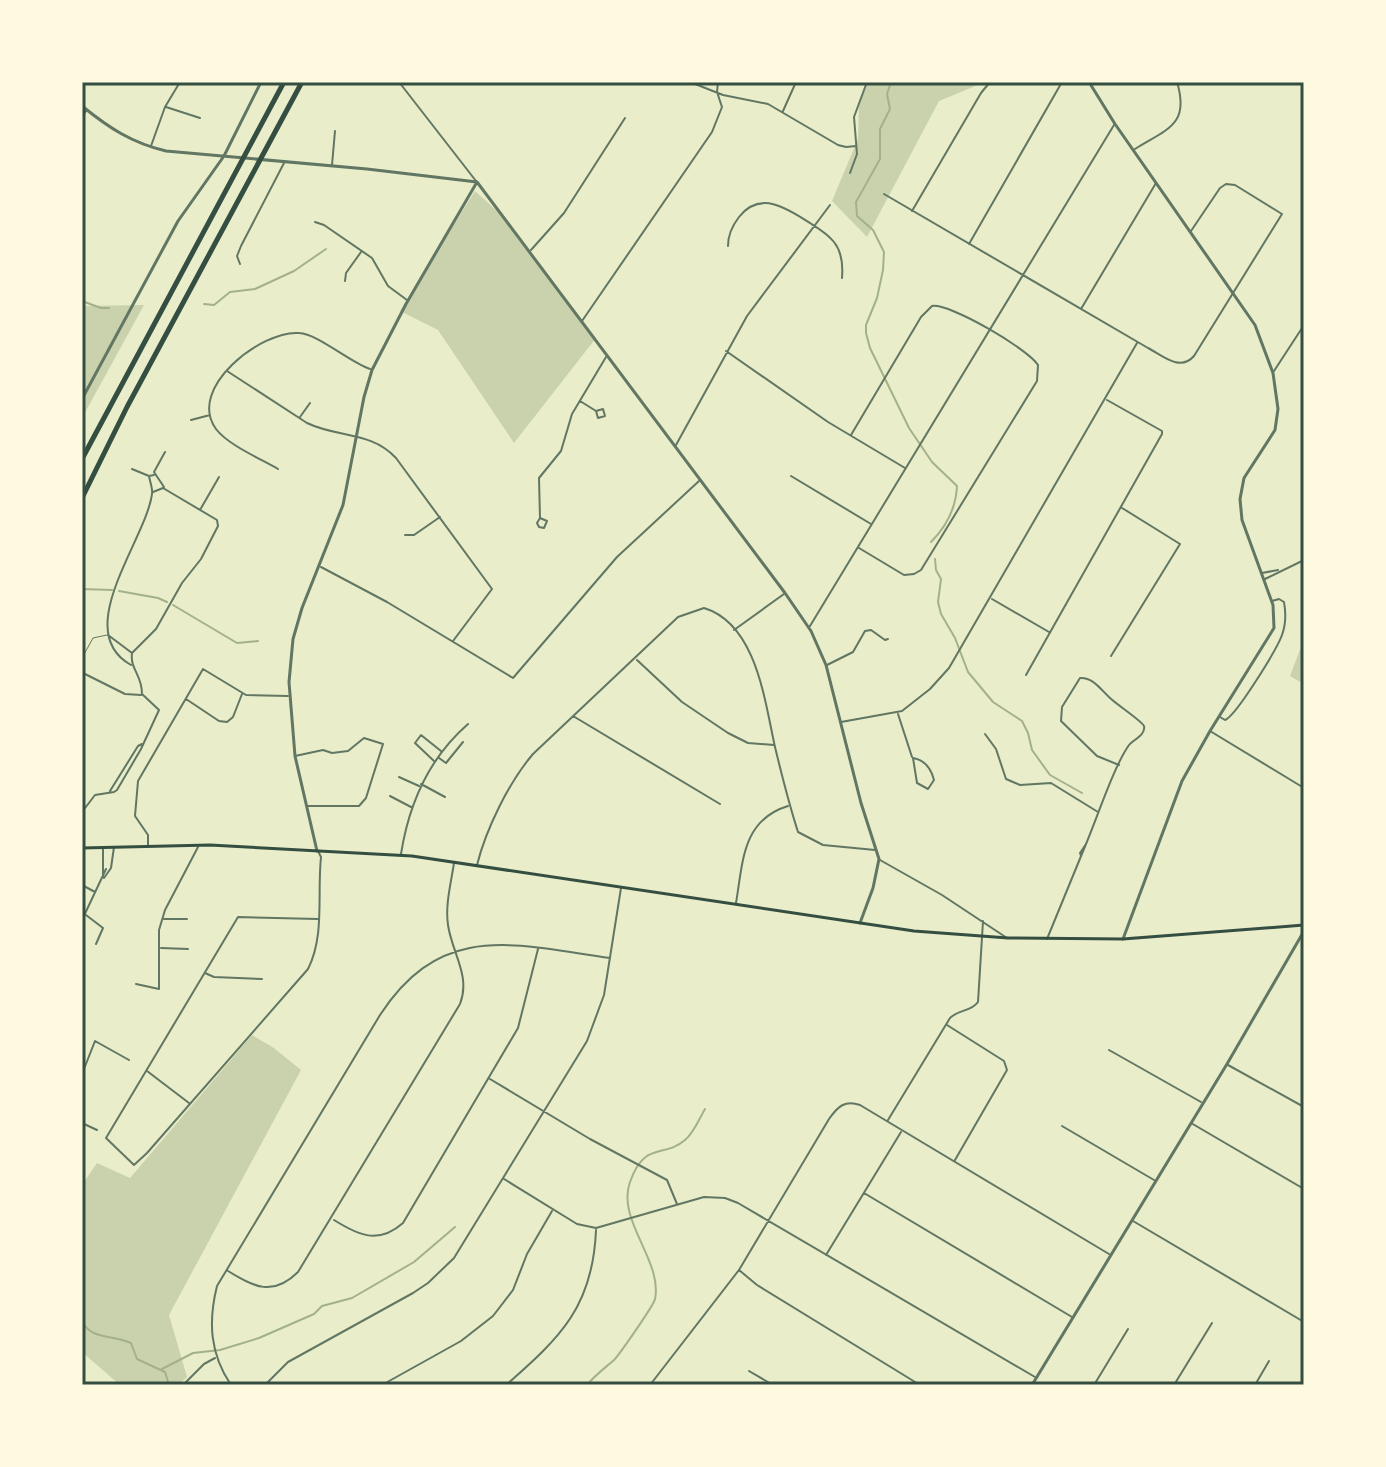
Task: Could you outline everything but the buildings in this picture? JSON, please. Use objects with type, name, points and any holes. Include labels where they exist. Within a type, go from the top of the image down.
[{"type":"highway","points":[[82,459],[284,82]]},
{"type":"highway","points":[[82,497],[302,82]]},
{"type":"main road","points":[[82,848],[198,845],[401,856],[914,931],[1008,938],[1123,939],[1304,928]]},
{"type":"street","points":[[151,148],[165,107],[180,82]]},
{"type":"street","points":[[82,399],[112,349],[178,221],[227,156],[261,82]]},
{"type":"street","points":[[399,82],[529,251],[808,628],[826,665],[861,803],[879,859],[873,888],[860,923]]},
{"type":"street","points":[[690,82],[717,92],[762,102],[838,145],[856,146]]},
{"type":"street","points":[[582,322],[712,132],[722,107],[717,92],[718,82]]},
{"type":"street","points":[[783,112],[796,82]]},
{"type":"street","points":[[850,173],[856,146],[854,117],[867,82]]},
{"type":"street","points":[[912,211],[990,82]]},
{"type":"street","points":[[969,244],[1062,82]]},
{"type":"street","points":[[1089,82],[1255,325],[1273,373],[1278,409],[1275,430],[1244,478],[1240,499],[1242,520],[1272,601],[1274,628],[1182,781],[1123,939]]},
{"type":"street","points":[[1134,150],[1166,129],[1178,117],[1182,101],[1177,82]]},
{"type":"street","points":[[165,107],[200,118]]},
{"type":"street","points":[[82,117],[84,108],[121,135],[151,148],[477,182]]},
{"type":"street","points":[[529,251],[564,213],[625,118]]},
{"type":"street","points":[[808,628],[1115,124]]},
{"type":"street","points":[[332,166],[335,131]]},
{"type":"street","points":[[240,264],[237,256],[241,246],[285,162]]},
{"type":"street","points":[[318,919],[238,917],[106,1138],[134,1165],[308,969],[317,946],[321,857],[295,756],[289,696],[293,639],[343,505],[372,370],[477,182]]},
{"type":"street","points":[[1081,309],[1156,182]]},
{"type":"street","points":[[884,194],[1176,363],[1187,363],[1194,356],[1282,214],[1240,188],[1226,184],[1190,232]]},
{"type":"street","points":[[728,246],[728,235],[747,208],[770,203],[793,212],[815,226],[837,247],[842,278]]},
{"type":"street","points":[[675,446],[747,316],[830,205]]},
{"type":"street","points":[[315,222],[372,258],[388,286],[408,301]]},
{"type":"street","points":[[345,281],[346,273],[362,251]]},
{"type":"street","points":[[851,435],[927,309],[939,304],[990,330],[1035,360],[1039,371],[1037,381],[921,570],[904,575],[859,548]]},
{"type":"street","points":[[1273,373],[1304,325]]},
{"type":"street","points":[[278,469],[223,437],[215,428],[211,415],[213,394],[227,371],[243,354],[283,335],[295,333],[318,339],[344,358],[372,370]]},
{"type":"street","points":[[841,722],[898,713],[930,689],[949,668],[1138,342]]},
{"type":"street","points":[[726,351],[906,469]]},
{"type":"street","points":[[540,518],[539,478],[561,451],[572,414],[607,356]]},
{"type":"street","points":[[227,371],[318,428],[356,435],[389,450],[441,516],[492,589],[453,642]]},
{"type":"street","points":[[1026,675],[1162,434],[1162,431],[1106,400]]},
{"type":"street","points":[[580,401],[596,411]]},
{"type":"street","points":[[299,418],[310,403]]},
{"type":"street","points":[[191,420],[211,415]]},
{"type":"street","points":[[132,653],[156,629],[182,583],[216,535],[217,520],[164,489],[155,475],[154,470],[165,452]]},
{"type":"street","points":[[132,469],[149,476],[155,475]]},
{"type":"street","points":[[82,812],[90,798],[114,792],[120,785],[159,710],[142,694],[140,674],[119,657],[108,635],[110,607],[153,492],[149,476]]},
{"type":"street","points":[[791,476],[872,525]]},
{"type":"street","points":[[200,510],[219,477]]},
{"type":"street","points":[[320,566],[513,678],[617,557],[699,481]]},
{"type":"street","points":[[153,492],[164,489]]},
{"type":"street","points":[[1111,656],[1180,544],[1121,508]]},
{"type":"street","points":[[405,535],[414,535],[441,516]]},
{"type":"street","points":[[1264,580],[1304,560]]},
{"type":"street","points":[[1262,573],[1279,571]]},
{"type":"street","points":[[734,630],[785,593]]},
{"type":"street","points":[[991,599],[1050,633]]},
{"type":"street","points":[[1219,716],[1225,720],[1232,717],[1281,636],[1286,612],[1284,602],[1279,599],[1272,601]]},
{"type":"street","points":[[477,865],[481,849],[523,766],[678,617],[704,608],[715,612],[734,630],[751,655],[798,832],[823,845],[877,850]]},
{"type":"street","points":[[826,665],[853,652],[865,631],[871,630],[888,639]]},
{"type":"street","points":[[108,635],[132,653],[133,666]]},
{"type":"street","points":[[636,658],[682,702],[728,733],[753,745],[775,746]]},
{"type":"street","points":[[149,846],[148,835],[135,816],[138,781],[203,669],[251,696],[289,696]]},
{"type":"street","points":[[82,672],[125,694],[142,694]]},
{"type":"street","points":[[1046,940],[1119,765],[1130,744],[1142,733],[1143,725],[1089,679],[1080,678],[1062,707],[1061,721],[1097,756],[1119,765]]},
{"type":"street","points":[[186,699],[219,721],[227,722],[233,717],[242,692]]},
{"type":"street","points":[[898,713],[913,758],[917,783],[928,789],[934,780],[930,769],[913,758]]},
{"type":"street","points":[[573,716],[720,804]]},
{"type":"street","points":[[401,856],[420,786],[437,757],[468,724]]},
{"type":"street","points":[[1210,731],[1304,788]]},
{"type":"street","points":[[985,734],[996,749],[1006,779],[1020,785],[1051,783],[1099,813]]},
{"type":"street","points":[[434,761],[415,743],[421,735],[442,752]]},
{"type":"street","points":[[295,756],[323,750],[332,753],[348,751],[364,738],[383,744],[366,798],[359,806],[306,806]]},
{"type":"street","points":[[437,757],[446,763],[463,742]]},
{"type":"street","points":[[399,777],[445,797]]},
{"type":"street","points":[[390,796],[412,807]]},
{"type":"street","points":[[736,903],[752,831],[770,813],[790,806]]},
{"type":"street","points":[[136,984],[159,989],[159,930],[198,845]]},
{"type":"street","points":[[103,847],[107,868],[103,879]]},
{"type":"street","points":[[82,920],[103,879],[114,847]]},
{"type":"street","points":[[879,859],[1008,938]]},
{"type":"street","points":[[226,1270],[258,1286],[275,1288],[298,1272],[460,1004],[465,984],[447,915],[454,862]]},
{"type":"street","points":[[82,885],[97,892]]},
{"type":"street","points":[[265,1385],[288,1362],[428,1283],[454,1258],[587,1041],[604,995],[621,887]]},
{"type":"street","points":[[85,914],[103,928],[96,944]]},
{"type":"street","points":[[163,919],[187,919]]},
{"type":"street","points":[[887,1121],[954,1013],[972,1009],[978,1002],[983,921]]},
{"type":"street","points":[[1032,1385],[1227,1064],[1304,928]]},
{"type":"street","points":[[231,1385],[216,1357],[211,1330],[211,1311],[217,1286],[392,998],[420,969],[455,951],[501,943],[610,958]]},
{"type":"street","points":[[160,948],[188,949]]},
{"type":"street","points":[[332,1219],[362,1236],[381,1236],[403,1223],[521,1020],[538,948]]},
{"type":"street","points":[[204,973],[214,977],[262,979]]},
{"type":"street","points":[[946,1024],[1004,1061],[1007,1070],[954,1161]]},
{"type":"street","points":[[82,1074],[95,1041],[129,1060]]},
{"type":"street","points":[[1109,1050],[1202,1103]]},
{"type":"street","points":[[1227,1064],[1304,1107]]},
{"type":"street","points":[[145,1070],[190,1104]]},
{"type":"street","points":[[489,1079],[616,1154],[667,1180],[677,1205]]},
{"type":"street","points":[[1300,1104],[1304,1098]]},
{"type":"street","points":[[650,1385],[739,1270],[829,1119],[841,1105],[854,1103],[887,1121],[1110,1255]]},
{"type":"street","points":[[82,1123],[97,1130]]},
{"type":"street","points":[[1190,1123],[1304,1189]]},
{"type":"street","points":[[1062,1126],[1155,1181]]},
{"type":"street","points":[[826,1255],[902,1131]]},
{"type":"street","points":[[504,1179],[577,1224],[596,1228],[704,1197],[725,1198],[770,1220],[1036,1378]]},
{"type":"street","points":[[864,1193],[1073,1318]]},
{"type":"street","points":[[382,1385],[461,1341],[493,1316],[513,1290],[527,1254],[553,1210]]},
{"type":"street","points":[[1131,1220],[1304,1322]]},
{"type":"street","points":[[506,1385],[563,1332],[590,1280],[596,1228]]},
{"type":"street","points":[[739,1270],[757,1285],[920,1385]]},
{"type":"street","points":[[1174,1385],[1212,1323]]},
{"type":"street","points":[[1094,1385],[1128,1329]]},
{"type":"street","points":[[183,1385],[204,1364],[216,1357]]},
{"type":"street","points":[[1255,1385],[1269,1361]]},
{"type":"street","points":[[749,1371],[773,1385]]},
{"type":"lane","points":[[82,658],[93,638],[108,635]]},
{"type":"green space","points":[[868,82],[985,82],[939,101],[867,237],[832,201],[858,139],[859,101]]},
{"type":"green space","points":[[475,191],[505,218],[596,338],[514,443],[438,330],[400,311]]},
{"type":"green space","points":[[144,305],[82,418],[82,306]]},
{"type":"green space","points":[[1304,639],[1304,684],[1290,676]]},
{"type":"green space","points":[[252,1035],[301,1070],[169,1315],[187,1377],[178,1385],[120,1385],[82,1352],[82,1185],[97,1163],[130,1178]]},
{"type":"waterway","points":[[891,82],[887,94],[890,109],[880,129],[880,159],[856,202],[857,216],[873,230],[884,252],[877,298],[866,333],[870,348],[909,428],[932,462],[957,486],[949,516],[931,542]]},
{"type":"waterway","points":[[204,304],[214,305],[230,292],[255,289],[294,271],[326,249]]},
{"type":"waterway","points":[[82,301],[109,308]]},
{"type":"waterway","points":[[935,559],[941,579],[938,602],[941,614],[955,638],[968,672],[993,702],[1022,721],[1032,750],[1050,775],[1082,793]]},
{"type":"waterway","points":[[82,589],[112,590]]},
{"type":"waterway","points":[[119,591],[167,602]]},
{"type":"waterway","points":[[173,605],[237,643],[258,641]]},
{"type":"waterway","points":[[587,1385],[614,1360],[655,1299],[656,1285],[652,1270],[629,1211],[627,1196],[630,1182],[648,1155],[677,1146],[688,1137],[705,1109]]},
{"type":"waterway","points":[[162,1369],[193,1353],[220,1350],[259,1338],[314,1314],[322,1306],[352,1298],[414,1262],[455,1227]]},
{"type":"waterway","points":[[82,1322],[98,1335],[131,1343],[137,1359],[165,1372],[169,1385]]}]
